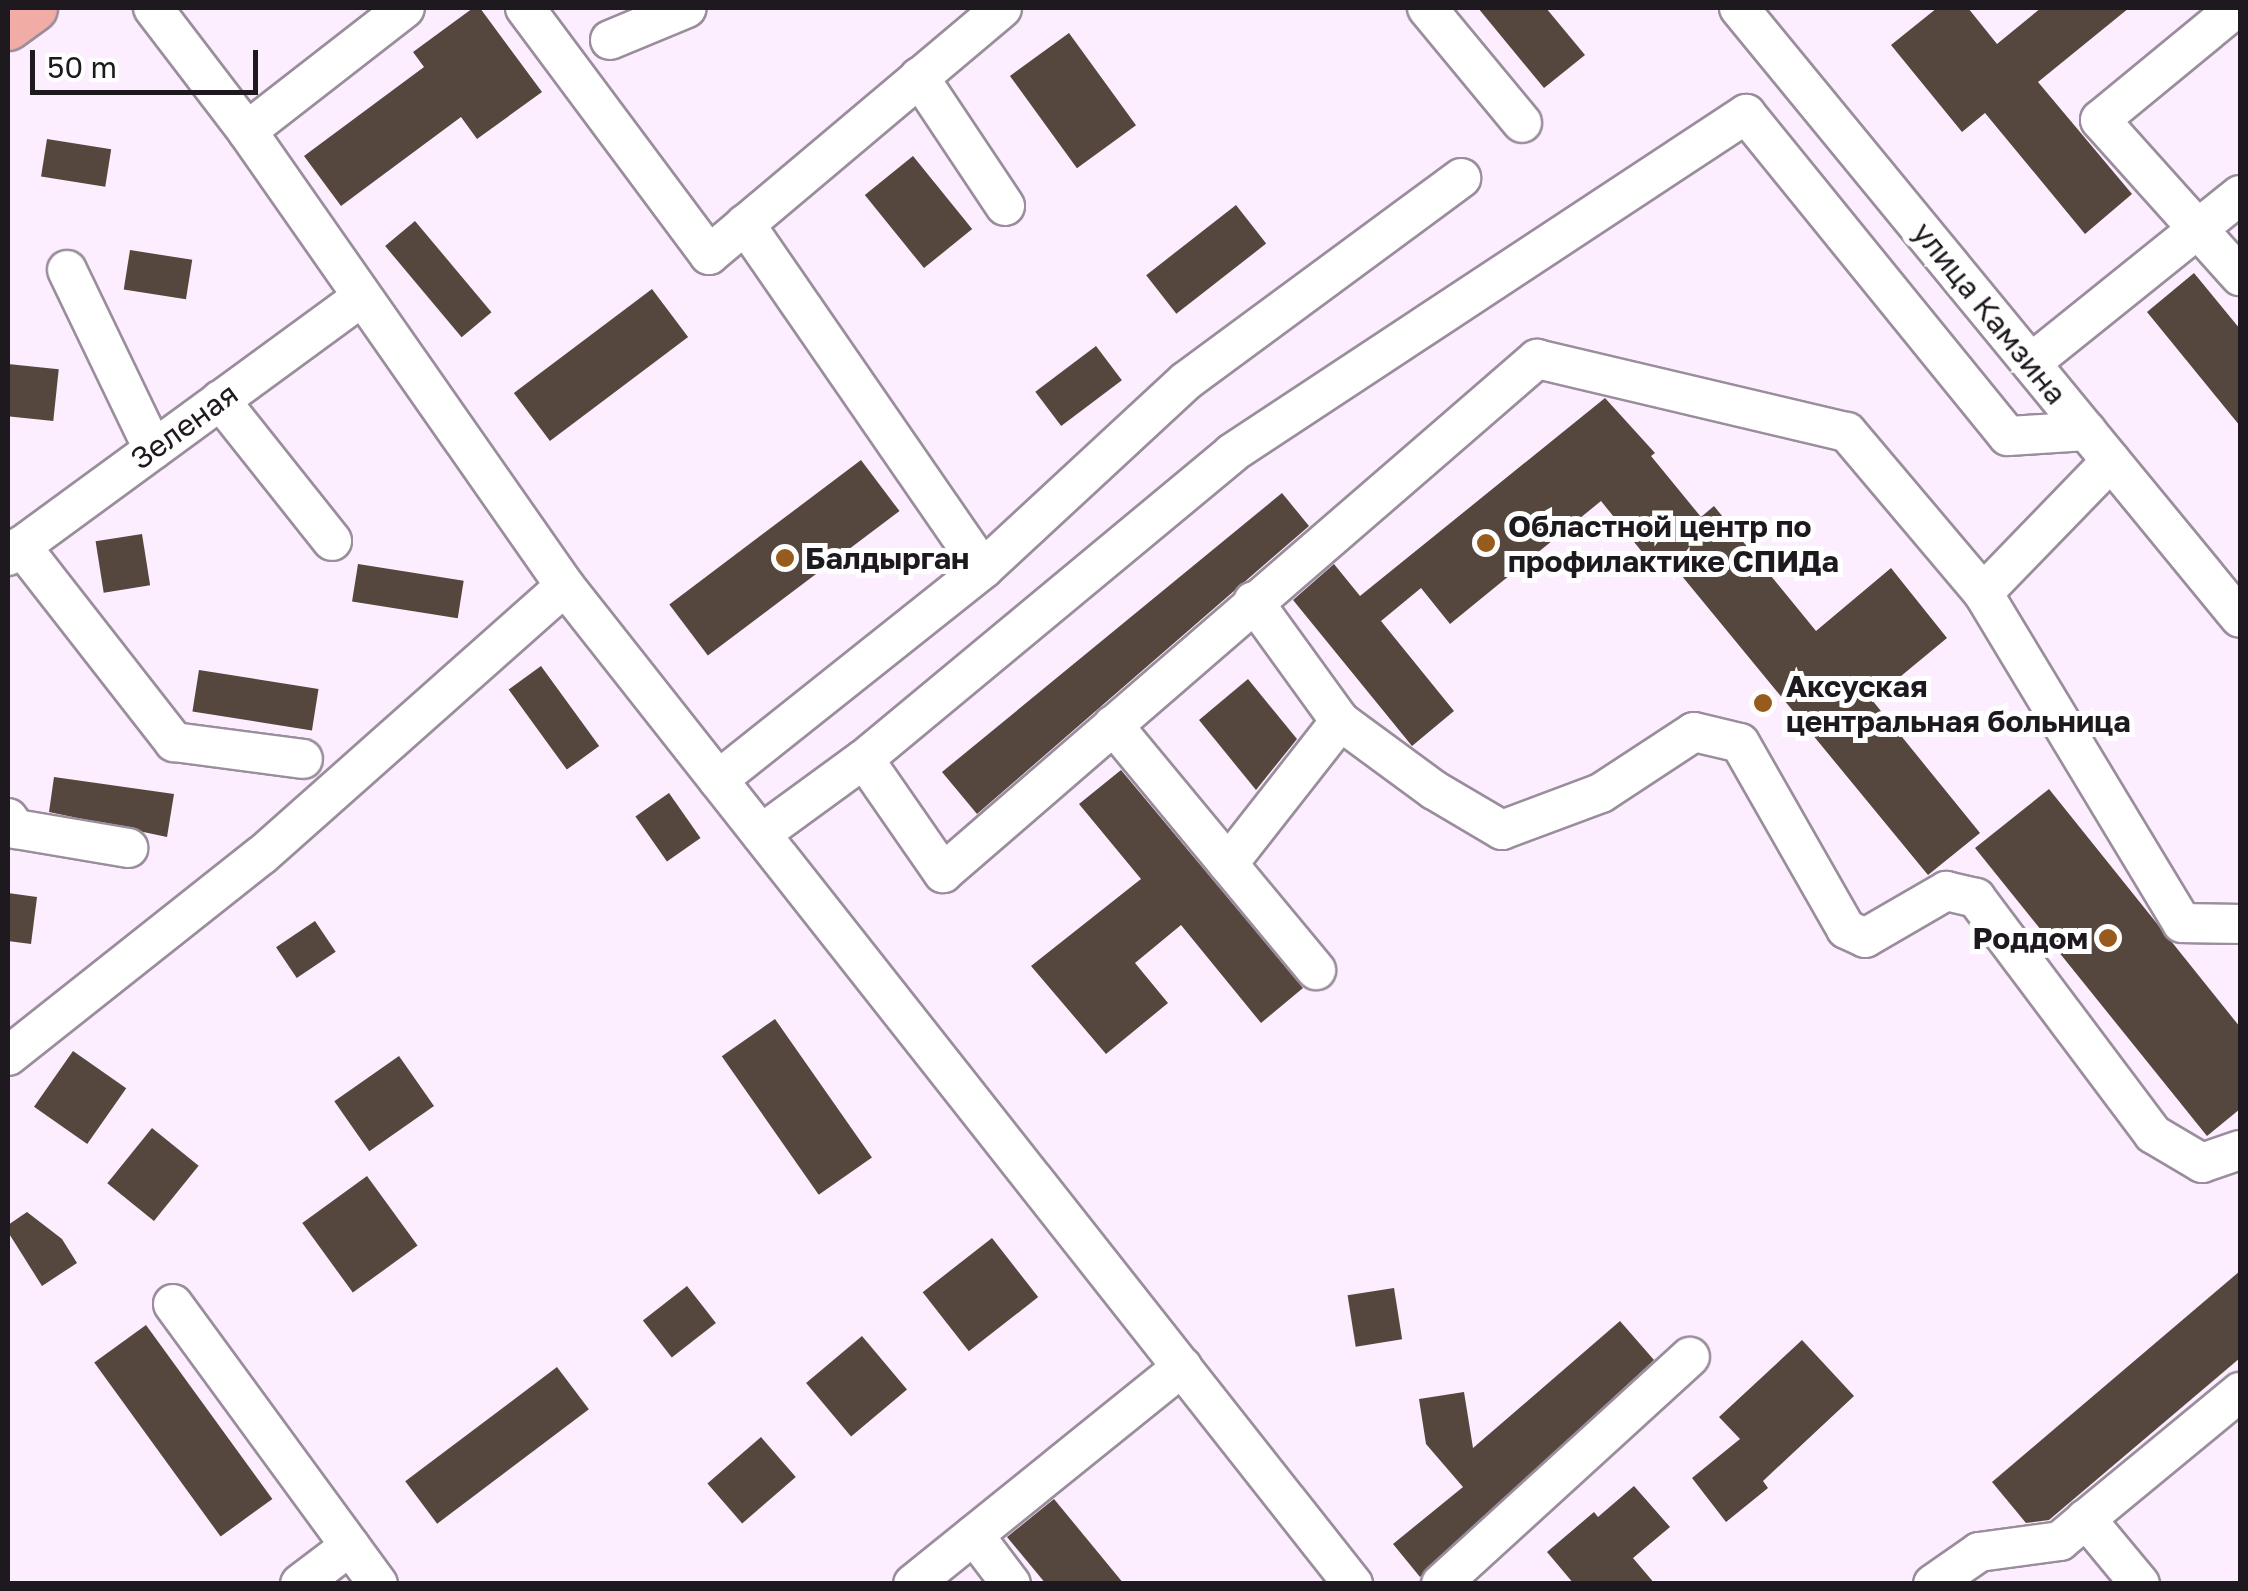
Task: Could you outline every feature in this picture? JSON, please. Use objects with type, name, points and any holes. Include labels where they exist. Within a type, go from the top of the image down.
[{"type":"main road","points":[[8,26],[33,8]]},
{"type":"street","points":[[153,8],[246,131],[566,586],[1353,1584]]},
{"type":"street","points":[[246,131],[405,8]]},
{"type":"street","points":[[526,8],[709,255],[919,78],[993,9]]},
{"type":"street","points":[[610,40],[687,8]]},
{"type":"street","points":[[1427,8],[1522,123]]},
{"type":"street","name":"улица Камзина","points":[[1739,8],[2240,618]]},
{"type":"street","points":[[2236,8],[2100,120],[2240,276]]},
{"type":"street","points":[[919,78],[1004,206]]},
{"type":"street","points":[[761,834],[864,759],[1232,453],[1746,114],[2008,436],[2086,431]]},
{"type":"street","points":[[718,780],[983,569],[1186,381],[1461,178]]},
{"type":"street","points":[[2031,363],[2240,196]]},
{"type":"street","points":[[745,224],[983,569]]},
{"type":"street","points":[[67,270],[153,449]]},
{"type":"street","name":"Зеленая","points":[[14,551],[360,298]]},
{"type":"street","points":[[864,759],[943,873],[1253,601],[1538,359],[1847,432],[1983,594],[2182,923],[2240,924]]},
{"type":"street","points":[[220,400],[332,541]]},
{"type":"street","points":[[1983,594],[2111,460]]},
{"type":"street","points":[[14,551],[174,742],[303,759]]},
{"type":"street","points":[[8,1056],[262,855],[566,586]]},
{"type":"street","points":[[1253,601],[1340,722],[1434,790],[1502,830],[1601,793],[1694,732],[1740,743],[1846,929],[1866,938],[1946,891],[1976,898],[2153,1134],[2202,1164],[2240,1150]]},
{"type":"street","points":[[1228,864],[1340,722]]},
{"type":"street","points":[[1113,725],[1316,970]]},
{"type":"street","points":[[8,818],[16,829],[128,848]]},
{"type":"street","points":[[173,1304],[378,1584]]},
{"type":"street","points":[[1441,1584],[1690,1357]]},
{"type":"street","points":[[913,1584],[1182,1368]]},
{"type":"street","points":[[1933,1584],[1979,1552],[2060,1541],[2240,1392]]},
{"type":"street","points":[[2086,1519],[2140,1584]]},
{"type":"street","points":[[974,1535],[1011,1584]]},
{"type":"street","points":[[300,1584],[350,1546]]},
{"type":"building","points":[[473,8],[480,8],[542,92],[477,139],[461,117],[341,206],[304,156],[424,67],[413,52]]},
{"type":"building","points":[[1478,8],[1546,8],[1585,55],[1544,88]]},
{"type":"building","points":[[1937,8],[1968,8],[1997,44],[2041,8],[2129,8],[2038,82],[2132,194],[2085,234],[1985,113],[1962,132],[1891,45]]},
{"type":"building","points":[[1069,33],[1136,125],[1077,168],[1010,76]]},
{"type":"building","points":[[47,139],[111,149],[105,187],[41,177]]},
{"type":"building","points":[[913,156],[972,229],[924,268],[865,195]]},
{"type":"building","points":[[1236,205],[1266,244],[1176,314],[1146,275]]},
{"type":"building","points":[[415,221],[491,312],[462,337],[385,246]]},
{"type":"building","points":[[130,250],[192,260],[186,299],[124,290]]},
{"type":"building","points":[[2194,273],[2240,329],[2240,426],[2147,312]]},
{"type":"building","points":[[652,289],[688,337],[550,441],[514,393]]},
{"type":"building","points":[[1096,346],[1122,380],[1061,426],[1035,392]]},
{"type":"building","points":[[8,364],[59,369],[53,421],[8,416]]},
{"type":"building","name":"Аксуская центральная больница","points":[[1605,398],[1655,453],[1651,456],[1701,517],[1714,506],[1816,631],[1891,568],[1947,638],[1872,700],[1980,833],[1928,875],[1663,553],[1651,563],[1601,501],[1450,624],[1421,588],[1381,621],[1454,711],[1412,746],[1293,600],[1334,564],[1360,596]]},
{"type":"building","name":"Балдырган","points":[[861,460],[900,511],[708,656],[669,604]]},
{"type":"building","points":[[1282,493],[1309,526],[977,814],[942,772]]},
{"type":"building","points":[[142,534],[150,585],[104,593],[96,541]]},
{"type":"building","points":[[358,564],[464,581],[458,618],[352,602]]},
{"type":"building","points":[[541,666],[599,746],[567,770],[509,690]]},
{"type":"building","points":[[199,670],[319,689],[312,730],[192,711]]},
{"type":"building","points":[[1248,679],[1297,739],[1256,790],[1199,720]]},
{"type":"building","points":[[1121,770],[1303,988],[1261,1023],[1181,925],[1135,963],[1168,1003],[1106,1054],[1031,966],[1141,879],[1079,804]]},
{"type":"building","points":[[54,777],[174,794],[167,837],[49,812]]},
{"type":"building","name":"Роддом","points":[[2049,789],[2240,1027],[2240,1109],[2207,1136],[1975,848]]},
{"type":"building","points":[[669,793],[701,838],[667,862],[635,817]]},
{"type":"building","points":[[8,893],[37,897],[31,944],[8,941]]},
{"type":"building","points":[[315,921],[336,952],[297,978],[276,947]]},
{"type":"building","points":[[775,1019],[872,1157],[819,1195],[722,1056]]},
{"type":"building","points":[[73,1051],[126,1088],[87,1144],[34,1107]]},
{"type":"building","points":[[399,1056],[434,1106],[369,1151],[334,1101]]},
{"type":"building","points":[[152,1128],[199,1166],[154,1221],[107,1183]]},
{"type":"building","points":[[367,1176],[418,1246],[353,1293],[302,1223]]},
{"type":"building","points":[[27,1212],[62,1239],[77,1263],[42,1286],[8,1232],[8,1225]]},
{"type":"building","points":[[992,1238],[1038,1297],[969,1351],[923,1292]]},
{"type":"building","points":[[2240,1271],[2240,1358],[2049,1520],[2026,1523],[1992,1482]]},
{"type":"building","points":[[687,1286],[716,1323],[672,1358],[643,1320]]},
{"type":"building","points":[[1394,1288],[1402,1339],[1356,1347],[1348,1295]]},
{"type":"building","points":[[1620,1321],[1654,1360],[1420,1577],[1393,1544],[1463,1487],[1426,1444],[1419,1399],[1464,1392],[1473,1448]]},
{"type":"building","points":[[146,1325],[272,1499],[221,1537],[94,1363]]},
{"type":"building","points":[[862,1336],[907,1390],[851,1437],[806,1383]]},
{"type":"building","points":[[1802,1340],[1854,1396],[1763,1481],[1768,1488],[1726,1522],[1692,1478],[1740,1439],[1719,1417]]},
{"type":"building","points":[[557,1367],[589,1409],[437,1524],[405,1481]]},
{"type":"building","points":[[761,1437],[796,1477],[742,1524],[707,1484]]},
{"type":"building","points":[[1634,1486],[1670,1527],[1633,1558],[1655,1584],[1574,1584],[1547,1552],[1594,1512],[1598,1517]]},
{"type":"building","points":[[1054,1499],[1124,1584],[1046,1584],[1007,1537]]},
{"type":"place","name":"Областной центр по профилактике СПИДа","points":[[1486,543]]},
{"type":"place","name":"Балдырган","points":[[785,558]]},
{"type":"place","name":"Аксуская центральная больница","points":[[1763,703]]},
{"type":"place","name":"Роддом","points":[[2108,938]]}]
